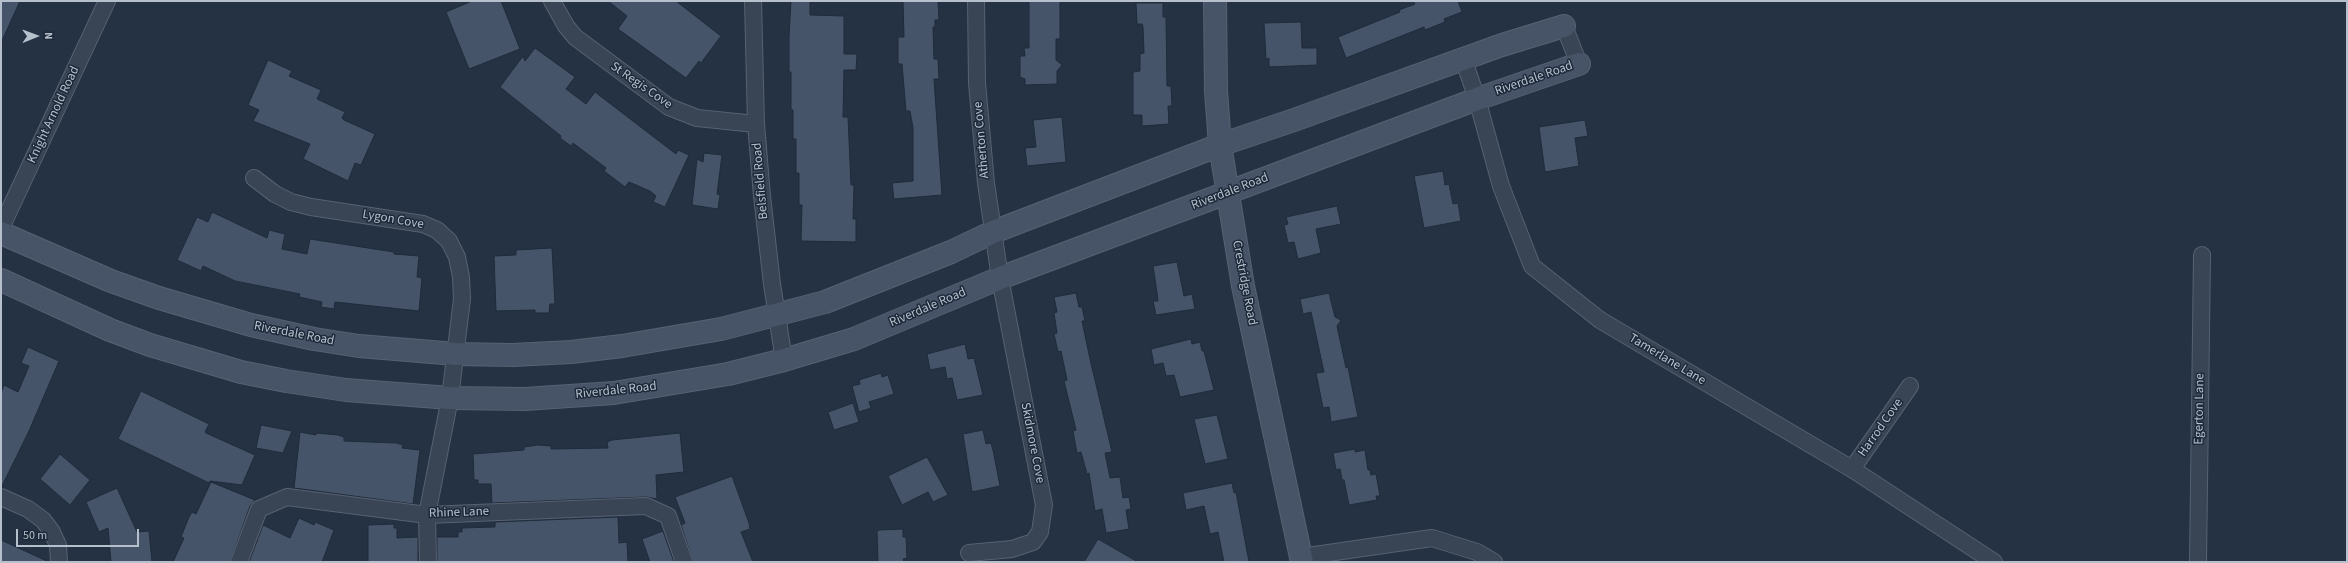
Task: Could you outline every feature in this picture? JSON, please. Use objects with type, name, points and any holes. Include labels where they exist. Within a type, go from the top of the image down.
[{"type":"street","name":"Knight Arnold Road","points":[[1,228],[107,1]]},
{"type":"street","name":"St Regis Cove","points":[[552,1],[566,26],[575,37],[669,107],[697,118],[756,124]]},
{"type":"street","name":"Belsfield Road","points":[[753,1],[756,124],[768,248],[784,360]]},
{"type":"street","name":"Atherton Cove","points":[[976,1],[977,83],[980,127],[1000,278]]},
{"type":"street","name":"Crestridge Road","points":[[1215,1],[1216,91],[1220,145],[1227,193],[1243,286],[1301,560]]},
{"type":"street","name":"Riverdale Road","points":[[1,233],[111,281],[159,298],[251,326],[359,346],[456,354],[513,355],[571,352],[622,346],[721,329],[824,302],[951,252],[993,232],[1220,145],[1294,120],[1463,58],[1564,26],[1579,64],[1477,99],[1000,278],[854,339],[784,360],[670,385],[614,393],[526,399],[450,398],[346,390],[234,370],[172,352],[110,330],[1,280]]},
{"type":"street","name":"Tamerlane Lane","points":[[1463,58],[1477,99],[1501,186],[1532,266],[1600,320],[1852,469],[1994,562]]},
{"type":"street","name":"Lygon Cove","points":[[254,178],[275,194],[291,202],[310,207],[417,222],[437,230],[449,241],[457,257],[461,277],[462,299],[450,398],[427,515],[428,562]]},
{"type":"street","name":"Egerton Lane","points":[[2198,562],[2202,256]]},
{"type":"street","name":"Skidmore Cove","points":[[969,553],[1023,547],[1033,542],[1040,532],[1044,520],[1044,505],[1038,472],[1000,278]]},
{"type":"street","name":"Harrod Cove","points":[[1852,469],[1910,386]]},
{"type":"street","points":[[1,497],[28,509],[43,520],[58,545],[59,562]]},
{"type":"street","name":"Rhine Lane","points":[[239,562],[259,509],[287,498],[427,515],[646,506],[668,516],[684,562]]},
{"type":"street","points":[[1301,560],[1432,538],[1477,552],[1494,562]]},
{"type":"building","points":[[1,1],[20,1],[1,43]]},
{"type":"building","points":[[472,1],[501,1],[520,49],[469,69],[446,12]]},
{"type":"building","points":[[608,1],[676,1],[721,36],[701,63],[699,61],[686,78],[618,29],[627,16]]},
{"type":"building","points":[[791,1],[810,1],[810,15],[844,16],[844,54],[857,54],[856,70],[844,70],[843,117],[848,117],[851,185],[854,185],[853,219],[856,219],[856,242],[801,241],[802,205],[799,205],[799,173],[796,173],[796,139],[793,139],[791,72],[789,72]]},
{"type":"building","points":[[903,1],[938,1],[939,20],[935,20],[935,27],[933,27],[934,59],[938,59],[939,79],[934,79],[942,195],[894,199],[892,183],[913,181],[913,128],[910,111],[906,111],[902,64],[898,64],[898,37],[904,37]]},
{"type":"building","points":[[1029,1],[1060,1],[1060,39],[1056,39],[1056,60],[1062,65],[1057,71],[1057,84],[1025,85],[1025,79],[1020,77],[1020,56],[1025,56],[1024,48],[1029,48]]},
{"type":"building","points":[[1413,1],[1458,1],[1462,12],[1444,19],[1445,22],[1425,30],[1424,27],[1346,58],[1338,37],[1400,12],[1399,10],[1415,4]]},
{"type":"building","points":[[1136,3],[1163,3],[1163,17],[1166,17],[1167,86],[1171,86],[1172,106],[1168,106],[1169,124],[1142,126],[1142,115],[1133,115],[1133,72],[1140,71],[1140,54],[1144,53],[1143,27],[1142,24],[1137,24]]},
{"type":"building","points":[[1301,22],[1302,48],[1317,48],[1317,65],[1269,67],[1269,58],[1266,59],[1264,23]]},
{"type":"building","points":[[535,48],[575,77],[566,89],[586,104],[595,92],[676,154],[678,150],[689,155],[665,207],[653,202],[656,196],[650,191],[629,182],[625,187],[604,171],[606,168],[573,143],[571,146],[560,138],[561,136],[500,87],[523,56],[525,61]]},
{"type":"building","points":[[268,60],[292,71],[289,76],[321,90],[317,99],[345,112],[342,118],[344,120],[375,134],[361,165],[355,163],[348,181],[303,159],[310,144],[253,121],[259,110],[248,105]]},
{"type":"building","points":[[1062,117],[1066,162],[1027,166],[1025,148],[1036,147],[1033,120]]},
{"type":"building","points":[[1585,120],[1588,136],[1575,138],[1579,166],[1545,172],[1539,127]]},
{"type":"building","points":[[704,153],[722,155],[717,194],[720,195],[718,209],[692,205],[697,159],[703,162]]},
{"type":"building","points":[[1443,171],[1445,185],[1449,184],[1453,204],[1458,203],[1461,221],[1424,228],[1414,176]]},
{"type":"building","points":[[1337,206],[1341,224],[1316,229],[1321,253],[1298,259],[1294,242],[1288,243],[1284,225],[1288,224],[1286,217]]},
{"type":"building","points":[[212,212],[267,238],[269,230],[285,234],[282,249],[307,254],[310,239],[394,252],[394,254],[419,256],[417,277],[422,278],[419,311],[335,302],[334,309],[321,307],[322,302],[299,297],[300,294],[235,281],[203,266],[201,271],[177,260],[197,217],[208,222]]},
{"type":"building","points":[[552,248],[555,304],[550,304],[549,313],[535,313],[535,310],[496,311],[494,256],[516,255],[516,250]]},
{"type":"building","points":[[1177,262],[1184,296],[1192,294],[1195,309],[1156,315],[1153,301],[1158,301],[1153,266]]},
{"type":"building","points":[[1076,293],[1079,307],[1082,307],[1085,321],[1082,321],[1112,452],[1105,453],[1110,478],[1120,477],[1123,498],[1129,497],[1131,509],[1126,510],[1129,529],[1106,533],[1102,509],[1095,511],[1089,473],[1087,474],[1081,452],[1077,453],[1073,431],[1076,430],[1064,381],[1067,380],[1061,351],[1058,352],[1054,334],[1057,333],[1054,313],[1057,312],[1054,297]]},
{"type":"building","points":[[1329,293],[1335,317],[1341,320],[1337,326],[1346,368],[1348,367],[1358,417],[1331,422],[1329,407],[1323,408],[1316,373],[1324,372],[1311,312],[1303,314],[1300,299]]},
{"type":"building","points":[[1191,339],[1192,344],[1200,342],[1202,351],[1204,351],[1214,390],[1180,397],[1174,375],[1166,376],[1163,363],[1154,365],[1151,349]]},
{"type":"building","points":[[965,344],[968,359],[974,358],[983,395],[957,400],[952,378],[947,379],[945,367],[930,370],[927,354]]},
{"type":"building","points":[[28,347],[59,361],[29,431],[1,488],[1,393],[4,385],[18,392],[29,366],[21,363]]},
{"type":"building","points":[[881,373],[882,377],[888,375],[894,394],[869,402],[871,408],[859,412],[852,386],[860,384],[859,380]]},
{"type":"building","points":[[141,391],[209,424],[205,432],[206,433],[255,455],[242,485],[210,481],[209,483],[118,439]]},
{"type":"building","points":[[853,403],[859,422],[834,430],[828,412]]},
{"type":"building","points":[[1217,415],[1228,459],[1205,464],[1194,419]]},
{"type":"building","points":[[261,425],[292,431],[283,453],[256,448]]},
{"type":"building","points":[[983,430],[986,444],[991,443],[1000,486],[972,492],[963,434]]},
{"type":"building","points":[[300,432],[316,435],[316,433],[338,435],[344,437],[344,441],[396,443],[403,445],[402,448],[420,450],[413,504],[294,488]]},
{"type":"building","points":[[680,433],[684,472],[656,475],[657,499],[646,497],[492,503],[491,484],[478,484],[478,480],[474,480],[473,454],[524,450],[524,447],[538,445],[551,446],[551,449],[608,448],[607,442],[612,440]]},
{"type":"building","points":[[1355,449],[1355,452],[1365,450],[1368,470],[1370,470],[1371,475],[1376,474],[1380,496],[1376,496],[1377,500],[1349,505],[1344,480],[1342,480],[1340,469],[1336,470],[1333,453]]},
{"type":"building","points":[[60,454],[90,480],[70,505],[40,479]]},
{"type":"building","points":[[927,457],[948,495],[933,502],[928,492],[902,505],[888,476]]},
{"type":"building","points":[[732,476],[749,523],[750,529],[741,532],[753,562],[693,562],[681,525],[685,523],[675,497]]},
{"type":"building","points":[[211,482],[255,500],[250,506],[230,562],[173,562],[184,538],[181,537],[189,517],[192,512],[196,514]]},
{"type":"building","points":[[1232,483],[1234,493],[1236,492],[1249,562],[1224,562],[1218,532],[1210,534],[1204,506],[1186,510],[1183,493]]},
{"type":"building","points":[[117,488],[137,532],[149,531],[152,562],[111,562],[108,528],[99,532],[86,502]]},
{"type":"building","points":[[618,517],[619,543],[627,542],[628,562],[437,562],[437,537],[458,537],[458,532],[462,532],[462,528],[495,527],[495,522]]},
{"type":"building","points":[[299,518],[314,525],[315,522],[334,530],[322,562],[249,562],[263,525],[290,538]]},
{"type":"building","points":[[394,524],[394,528],[397,528],[397,538],[418,537],[418,562],[368,562],[368,525]]},
{"type":"building","points":[[903,529],[903,537],[906,537],[907,558],[903,559],[904,562],[878,562],[877,532],[879,530]]},
{"type":"building","points":[[663,531],[674,562],[650,562],[642,539]]},
{"type":"building","points":[[1098,539],[1138,562],[1084,562]]},
{"type":"building","points":[[1,540],[49,562],[1,562]]}]
